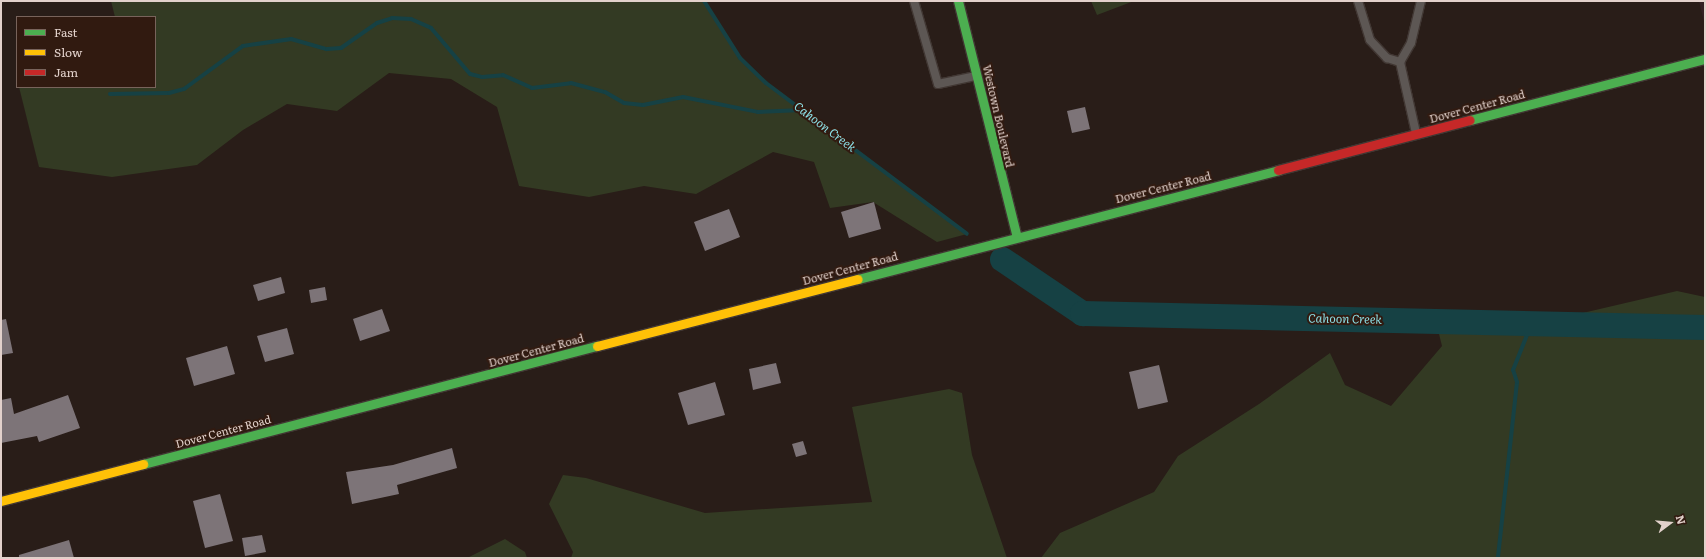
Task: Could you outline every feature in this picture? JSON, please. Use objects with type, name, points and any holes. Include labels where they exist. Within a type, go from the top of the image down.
[{"type":"street","name":"Westown Boulevard","points":[[958,1],[1016,237]]},
{"type":"street","name":"Dover Center Road","points":[[1,502],[1705,59]]},
{"type":"lane","points":[[914,1],[938,84],[976,76]]},
{"type":"lane","points":[[1358,1],[1370,40],[1387,58],[1400,62]]},
{"type":"lane","points":[[1416,134],[1400,62],[1411,43],[1421,1]]},
{"type":"shaded area","points":[[1699,1],[1705,1],[1705,26]]},
{"type":"green space","points":[[111,1],[704,1],[740,58],[766,83],[967,234],[937,242],[873,202],[830,208],[814,162],[773,152],[696,194],[644,186],[589,197],[519,186],[497,107],[451,79],[389,73],[337,111],[287,104],[243,130],[197,165],[112,177],[39,167],[19,88],[156,88],[156,16],[115,16]]},
{"type":"green space","points":[[1091,1],[1134,1],[1097,15]]},
{"type":"green space","points":[[1677,291],[1705,297],[1705,558],[1041,558],[1060,533],[1154,492],[1178,456],[1259,404],[1330,353],[1345,385],[1391,406],[1442,346],[1436,322],[1531,325]]},
{"type":"green space","points":[[949,389],[962,393],[972,455],[1007,558],[571,558],[573,552],[549,504],[563,475],[586,478],[705,513],[872,502],[852,407]]},
{"type":"green space","points":[[505,539],[525,552],[527,558],[467,558]]},
{"type":"building","points":[[1085,107],[1090,129],[1072,133],[1067,111]]},
{"type":"building","points":[[874,202],[881,229],[849,238],[841,212]]},
{"type":"building","points":[[729,209],[740,237],[705,251],[694,222]]},
{"type":"building","points":[[281,277],[285,293],[258,301],[253,285]]},
{"type":"building","points":[[325,287],[327,300],[311,303],[309,290]]},
{"type":"building","points":[[382,309],[390,331],[360,341],[353,319]]},
{"type":"building","points":[[6,319],[13,353],[1,355],[1,320]]},
{"type":"building","points":[[287,328],[294,354],[265,362],[257,336]]},
{"type":"building","points":[[227,346],[235,374],[194,386],[186,358]]},
{"type":"building","points":[[776,363],[781,383],[753,390],[749,369]]},
{"type":"building","points":[[1159,365],[1168,402],[1138,409],[1129,372]]},
{"type":"building","points":[[715,382],[725,415],[688,425],[678,393]]},
{"type":"building","points":[[68,395],[80,428],[39,442],[37,436],[1,443],[1,400],[11,398],[14,414]]},
{"type":"building","points":[[803,441],[807,454],[796,457],[792,444]]},
{"type":"building","points":[[452,448],[457,468],[397,485],[399,494],[352,504],[346,472],[393,465]]},
{"type":"building","points":[[220,494],[233,541],[205,548],[193,501]]},
{"type":"building","points":[[262,535],[266,552],[245,556],[242,538]]},
{"type":"building","points":[[69,540],[74,558],[19,558],[19,555]]},
{"type":"waterway","name":"Cahoon Creek","points":[[704,1],[740,58],[766,83],[967,234]]},
{"type":"waterway","points":[[110,94],[169,93],[184,89],[243,46],[291,39],[327,49],[341,48],[377,23],[392,18],[411,19],[431,28],[470,74],[482,77],[503,75],[532,88],[571,83],[605,92],[624,103],[643,105],[683,97],[758,112],[802,110]]},
{"type":"waterway","name":"Cahoon Creek","points":[[1002,259],[1082,313],[1705,327]]},
{"type":"waterway","points":[[1498,557],[1517,382],[1513,370],[1531,325]]},
{"type":"traffic: fast","points":[[958,1],[1017,237]]},
{"type":"traffic: fast","points":[[1470,120],[1705,59]]},
{"type":"traffic: fast","points":[[858,279],[1278,170]]},
{"type":"traffic: fast","points":[[143,464],[597,346]]},
{"type":"traffic: slow","points":[[597,346],[858,279]]},
{"type":"traffic: slow","points":[[1,501],[143,464]]},
{"type":"traffic: jam","points":[[1278,170],[1470,120]]}]
